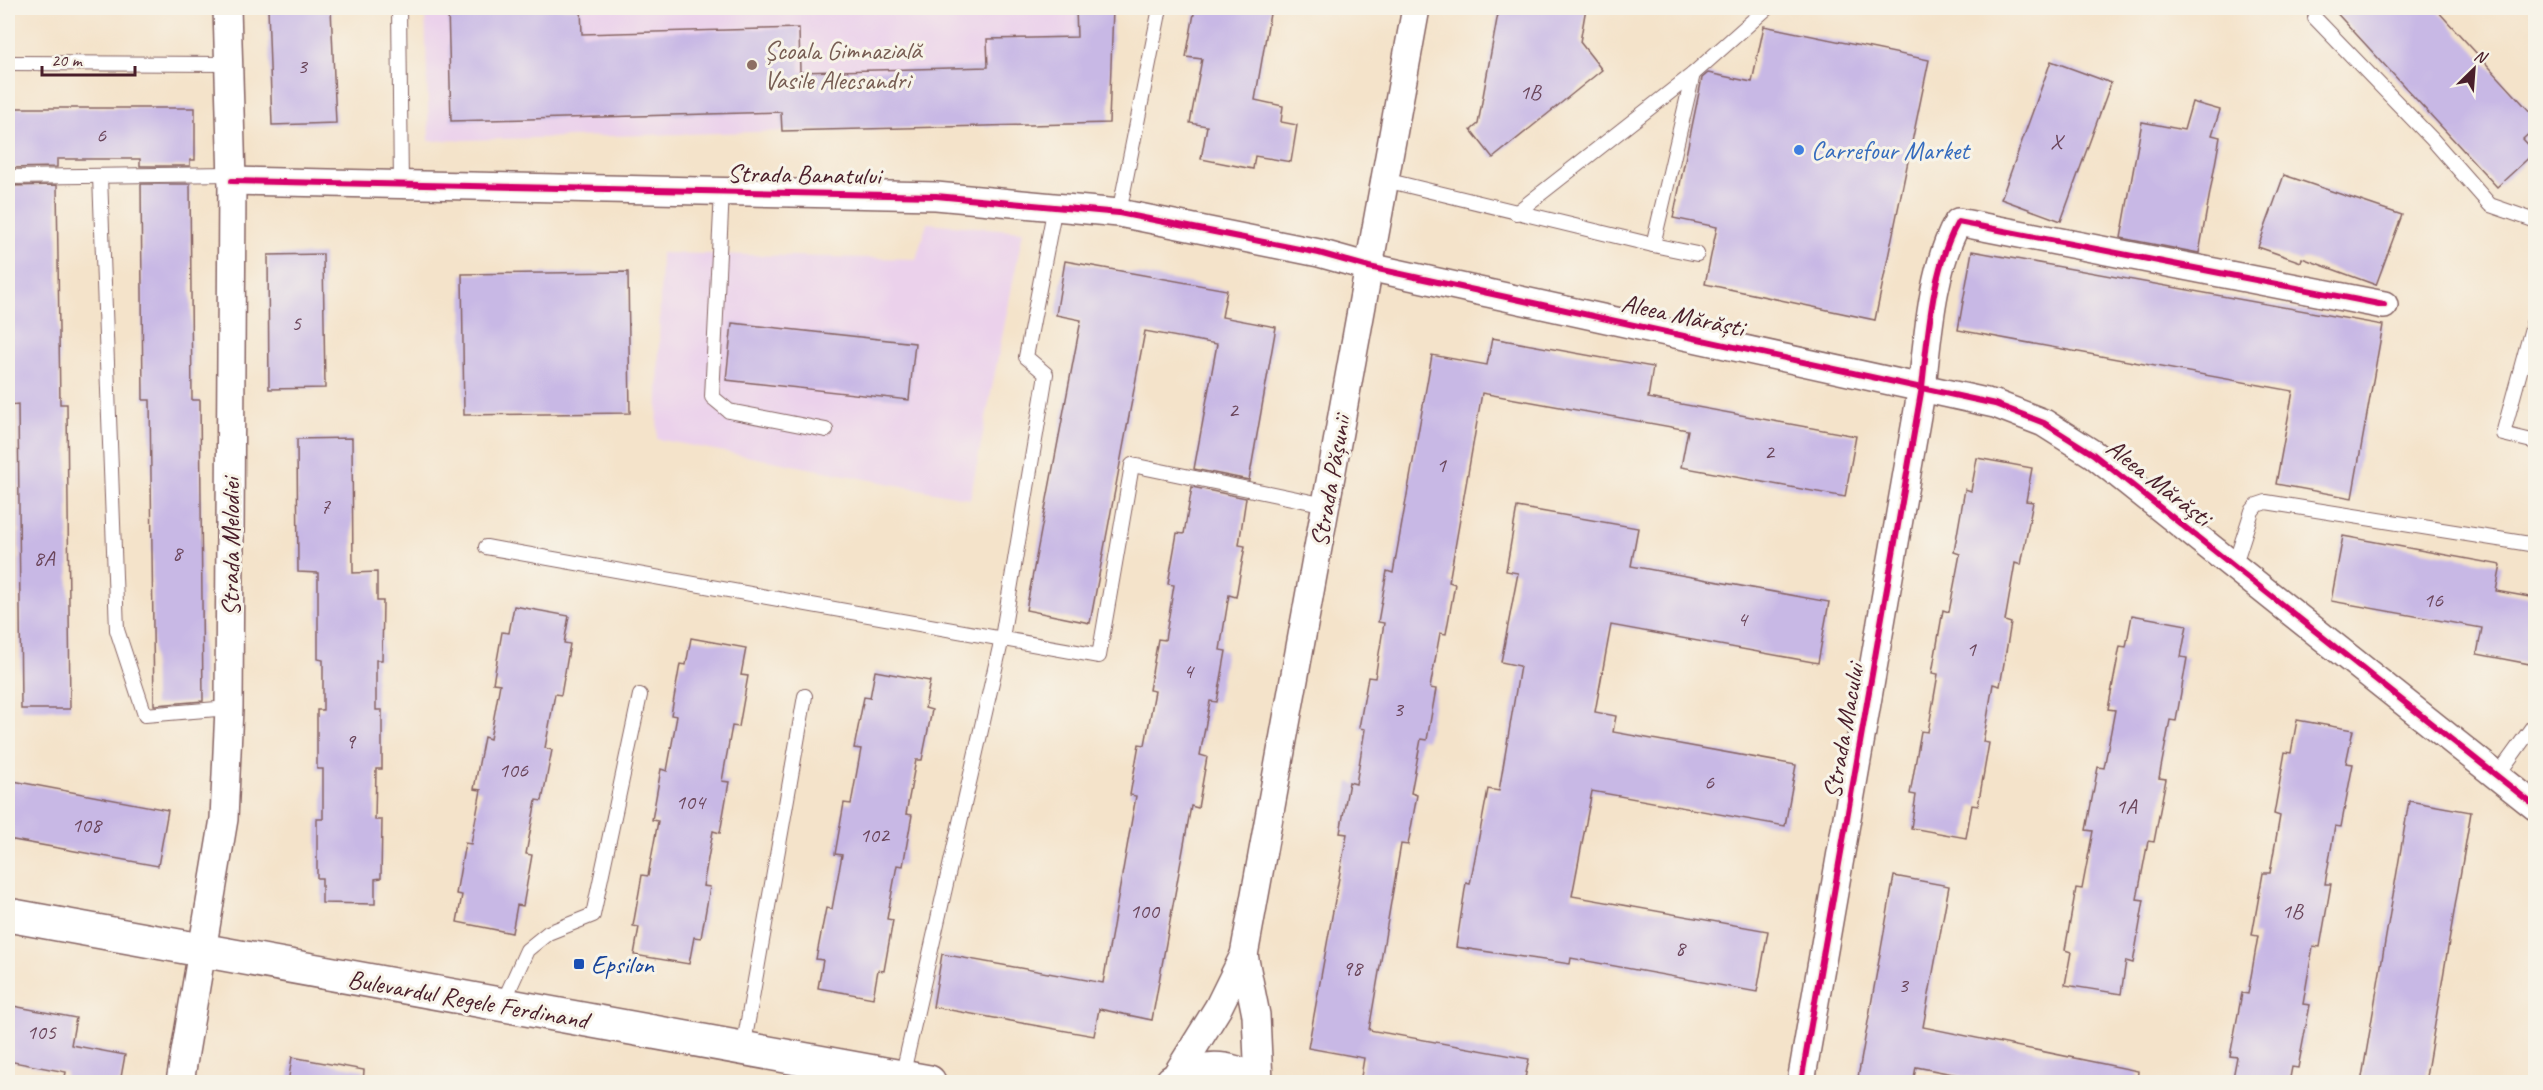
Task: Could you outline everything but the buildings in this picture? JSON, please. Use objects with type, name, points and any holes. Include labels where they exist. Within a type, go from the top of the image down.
[{"type":"main road","name":"Bulevardul Regele Ferdinand","points":[[8,915],[915,1080]]},
{"type":"main road","points":[[1172,1082],[1189,1073],[1207,1068],[1226,1069],[1244,1075],[1257,1083]]},
{"type":"street","name":"Strada Melodiei","points":[[180,1083],[204,951],[224,819],[228,708],[232,178],[227,8]]},
{"type":"street","name":"Strada Pășunii","points":[[1172,1082],[1218,1008],[1244,955],[1416,8]]},
{"type":"street","name":"Strada Banatului","points":[[232,178],[402,185],[936,196],[1119,213],[1319,253],[1369,267]]},
{"type":"street","name":"Strada Macului","points":[[1801,1083],[1922,387],[1940,271],[1948,239],[1958,222],[2384,305]]},
{"type":"street","name":"Aleea Mărăști","points":[[1369,267],[1922,387],[1995,404],[2043,423],[2093,454],[2535,807]]},
{"type":"street","name":"Strada Pășunii","points":[[1244,955],[1256,1015],[1257,1083]]},
{"type":"lane","points":[[399,8],[402,185]]},
{"type":"lane","points":[[1119,213],[1160,8]]},
{"type":"lane","points":[[1515,213],[1693,74],[1767,8]]},
{"type":"lane","points":[[2315,18],[2433,139],[2490,205],[2535,221]]},
{"type":"lane","points":[[8,63],[229,64]]},
{"type":"lane","points":[[1653,245],[1693,74]]},
{"type":"lane","points":[[100,176],[117,630],[145,715],[228,708]]},
{"type":"lane","points":[[8,177],[232,178]]},
{"type":"lane","points":[[1385,180],[1697,255]]},
{"type":"lane","points":[[722,191],[712,397],[729,411],[826,430]]},
{"type":"lane","points":[[915,1080],[1002,638],[1046,374],[1026,357],[1055,206]]},
{"type":"lane","points":[[2535,313],[2503,434],[2535,442]]},
{"type":"lane","points":[[486,547],[1099,656],[1132,465],[1326,505]]},
{"type":"lane","points":[[2234,567],[2252,511],[2257,505],[2266,502],[2535,545]]},
{"type":"lane","points":[[501,1005],[527,950],[548,933],[593,915],[640,695]]},
{"type":"lane","points":[[743,1049],[806,696]]},
{"type":"lane","points":[[2497,776],[2535,722]]},
{"type":"shaded area","name":"Școala Gimnazială Vasile Alecsandri","points":[[425,8],[1076,8],[1080,123],[429,141]]},
{"type":"shaded area","points":[[927,223],[1023,231],[970,499],[657,439],[661,253],[916,259]]},
{"type":"cycle path","points":[[232,181],[936,196],[1119,213],[1319,253],[1369,267],[1995,404],[2044,423],[2093,454],[2536,807]]},
{"type":"cycle path","points":[[1801,1082],[1922,387],[1932,302],[1942,260],[1958,222],[2384,305]]},
{"type":"place","name":"Școala Gimnazială Vasile Alecsandri","points":[[752,65]]},
{"type":"place","name":"Carrefour Market","points":[[1799,150]]},
{"type":"place","name":"Epsilon","points":[[579,964]]}]
